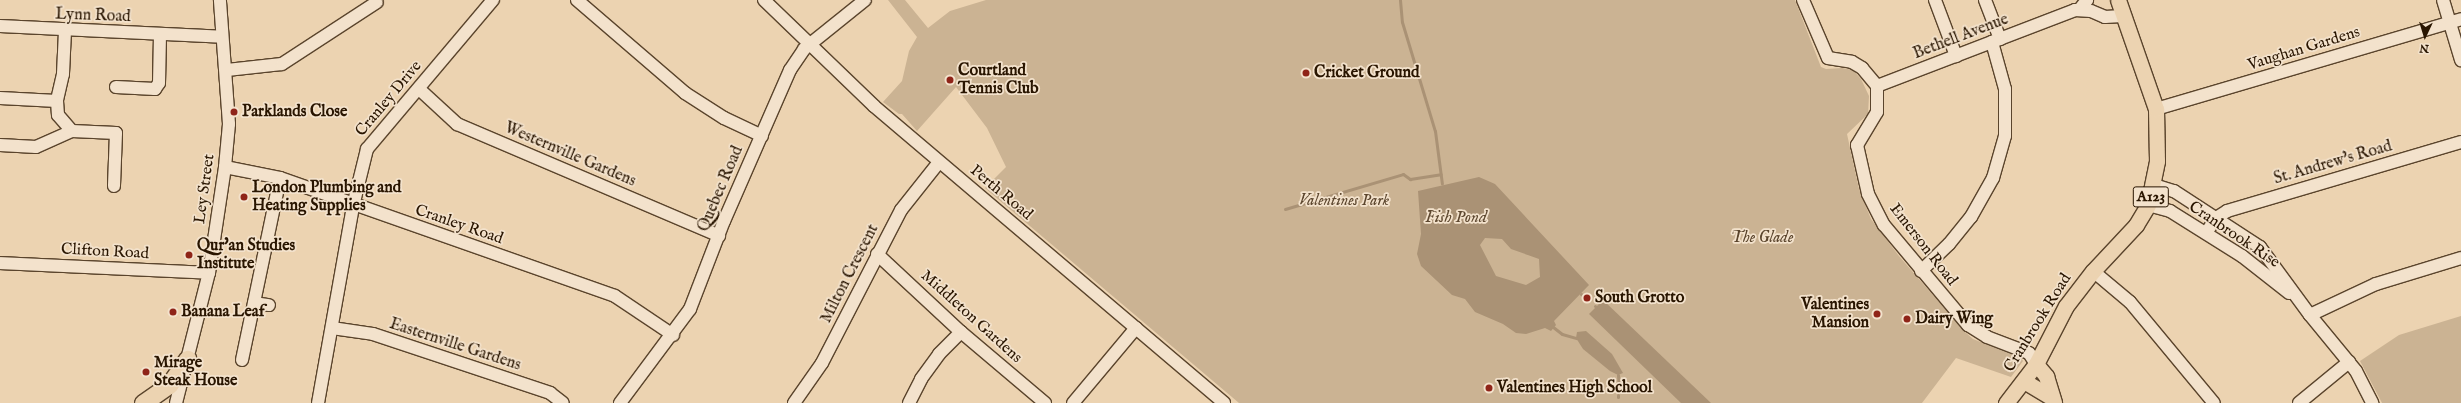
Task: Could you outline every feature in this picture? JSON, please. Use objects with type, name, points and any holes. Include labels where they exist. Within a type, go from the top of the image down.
[{"type":"highway","points":[[143,403],[169,385],[188,359]]},
{"type":"main road","name":"Cranbrook Road","points":[[2006,403],[2036,364],[2066,306],[2093,271],[2136,225],[2148,206],[2154,185],[2158,134],[2156,109],[2122,16],[2118,0]]},
{"type":"main road","points":[[2036,364],[2046,376],[2053,401]]},
{"type":"main road","points":[[2024,381],[2053,401]]},
{"type":"street","name":"Ley Street","points":[[176,403],[209,273],[225,167],[229,124],[227,70],[222,37],[220,0]]},
{"type":"street","name":"Cranley Drive","points":[[318,403],[353,206],[367,149],[493,0]]},
{"type":"street","points":[[577,0],[685,93],[724,118],[762,136]]},
{"type":"street","name":"Perth Road","points":[[764,0],[874,106],[1224,403]]},
{"type":"street","name":"Quebec Road","points":[[620,403],[673,335],[690,309],[719,236],[790,70],[804,49],[865,0]]},
{"type":"street","points":[[1803,0],[1828,58],[1852,62],[1862,68],[1877,86]]},
{"type":"street","points":[[1935,0],[1956,56]]},
{"type":"street","points":[[1921,271],[1949,244],[1971,217],[1993,178],[2005,136],[2005,89],[1996,40],[1985,0]]},
{"type":"street","points":[[2443,0],[2455,20],[2461,60]]},
{"type":"street","points":[[227,70],[282,64],[377,2]]},
{"type":"street","name":"Bethell Avenue","points":[[1877,86],[2083,5],[2105,17],[2122,16]]},
{"type":"street","name":"Vaughan Gardens","points":[[2156,109],[2455,20]]},
{"type":"street","name":"Lynn Road","points":[[0,26],[65,31],[222,37]]},
{"type":"street","points":[[65,31],[63,74],[57,101],[58,115],[72,131]]},
{"type":"street","points":[[116,86],[155,89],[159,83],[160,34]]},
{"type":"street","name":"Emerson Road","points":[[1877,86],[1877,112],[1858,140],[1857,150],[1868,194],[1874,209],[1921,271],[1968,325],[1987,337],[2029,353],[2036,364]]},
{"type":"street","name":"Westernville Gardens","points":[[419,89],[457,124],[719,236]]},
{"type":"street","points":[[0,98],[57,101]]},
{"type":"street","points":[[0,145],[36,147],[72,131],[116,133],[114,186]]},
{"type":"street","name":"St. Andrew's Road","points":[[2216,218],[2227,211],[2461,142]]},
{"type":"street","name":"Milton Crescent","points":[[794,403],[822,363],[901,210],[939,162]]},
{"type":"street","name":"Cranley Road","points":[[225,167],[280,178],[353,206],[615,296],[673,335]]},
{"type":"street","points":[[242,360],[280,178]]},
{"type":"street","name":"Cranbrook Rise","points":[[2154,185],[2174,191],[2260,247],[2298,300],[2349,362],[2372,403]]},
{"type":"street","name":"Cranbrook Rise","points":[[2148,206],[2170,211],[2206,233],[2242,256],[2298,300]]},
{"type":"street","points":[[2206,233],[2216,218]]},
{"type":"street","name":"Middleton Gardens","points":[[877,254],[961,332],[1045,403]]},
{"type":"street","points":[[2310,315],[2376,284],[2461,258]]},
{"type":"street","name":"Clifton Road","points":[[0,262],[209,273]]},
{"type":"street","points":[[2093,271],[2130,302],[2214,403]]},
{"type":"street","points":[[254,303],[269,305]]},
{"type":"street","name":"Easternville Gardens","points":[[332,328],[387,339],[550,393],[563,403]]},
{"type":"street","points":[[1073,403],[1136,328]]},
{"type":"street","points":[[909,403],[921,379],[939,354],[961,332]]},
{"type":"street","points":[[2299,403],[2349,362]]},
{"type":"green space","name":"Valentines Park","points":[[888,0],[905,0],[928,28],[950,11],[986,0],[1795,0],[1821,67],[1826,69],[1842,68],[1853,70],[1861,79],[1869,96],[1868,114],[1847,134],[1859,189],[1871,219],[1899,256],[1965,332],[1973,339],[2021,358],[2023,361],[2011,377],[1956,358],[1922,403],[1239,403],[985,188],[1006,167],[987,128],[956,87],[917,131],[902,114],[899,114],[883,102],[902,81],[909,51],[917,37]]},
{"type":"green space","points":[[2461,316],[2461,403],[2382,403],[2360,361],[2399,335]]},
{"type":"water","name":"Fish Pond","points":[[1479,177],[1495,184],[1589,285],[1554,321],[1556,325],[1551,331],[1545,328],[1526,334],[1516,333],[1503,324],[1475,312],[1465,299],[1452,295],[1421,266],[1417,254],[1421,234],[1418,191]],"holes":[[[1485,238],[1502,239],[1511,249],[1539,259],[1540,277],[1526,285],[1496,276],[1480,245]]]},
{"type":"water","points":[[1603,300],[1711,403],[1681,403],[1589,314]]},
{"type":"water","points":[[1586,331],[1612,354],[1623,373],[1618,375],[1610,371],[1583,349],[1576,338],[1577,332]]},
{"type":"waterway","points":[[1400,0],[1402,22],[1435,131],[1442,184]]},
{"type":"waterway","points":[[1285,209],[1403,174],[1410,179],[1441,174]]},
{"type":"waterway","points":[[1553,327],[1562,334],[1576,338]]},
{"type":"waterway","points":[[1618,375],[1619,390]]},
{"type":"place","name":"Cricket Ground","points":[[1306,73]]},
{"type":"place","name":"Courtland Tennis Club","points":[[950,80]]},
{"type":"place","name":"Parklands Close","points":[[234,112]]},
{"type":"place","name":"London Plumbing and Heating Supplies","points":[[244,197]]},
{"type":"place","name":"Qur'an Studies Institute","points":[[189,255]]},
{"type":"place","name":"South Grotto","points":[[1587,298]]},
{"type":"place","name":"Banana Leaf","points":[[173,312]]},
{"type":"place","name":"Valentines Mansion","points":[[1877,314]]},
{"type":"place","name":"Dairy Wing","points":[[1907,319]]},
{"type":"place","name":"Mirage Steak House","points":[[146,372]]},
{"type":"place","name":"Valentines High School","points":[[1489,388]]},
{"type":"park label","name":"The Glade","points":[[1762,238]]}]
